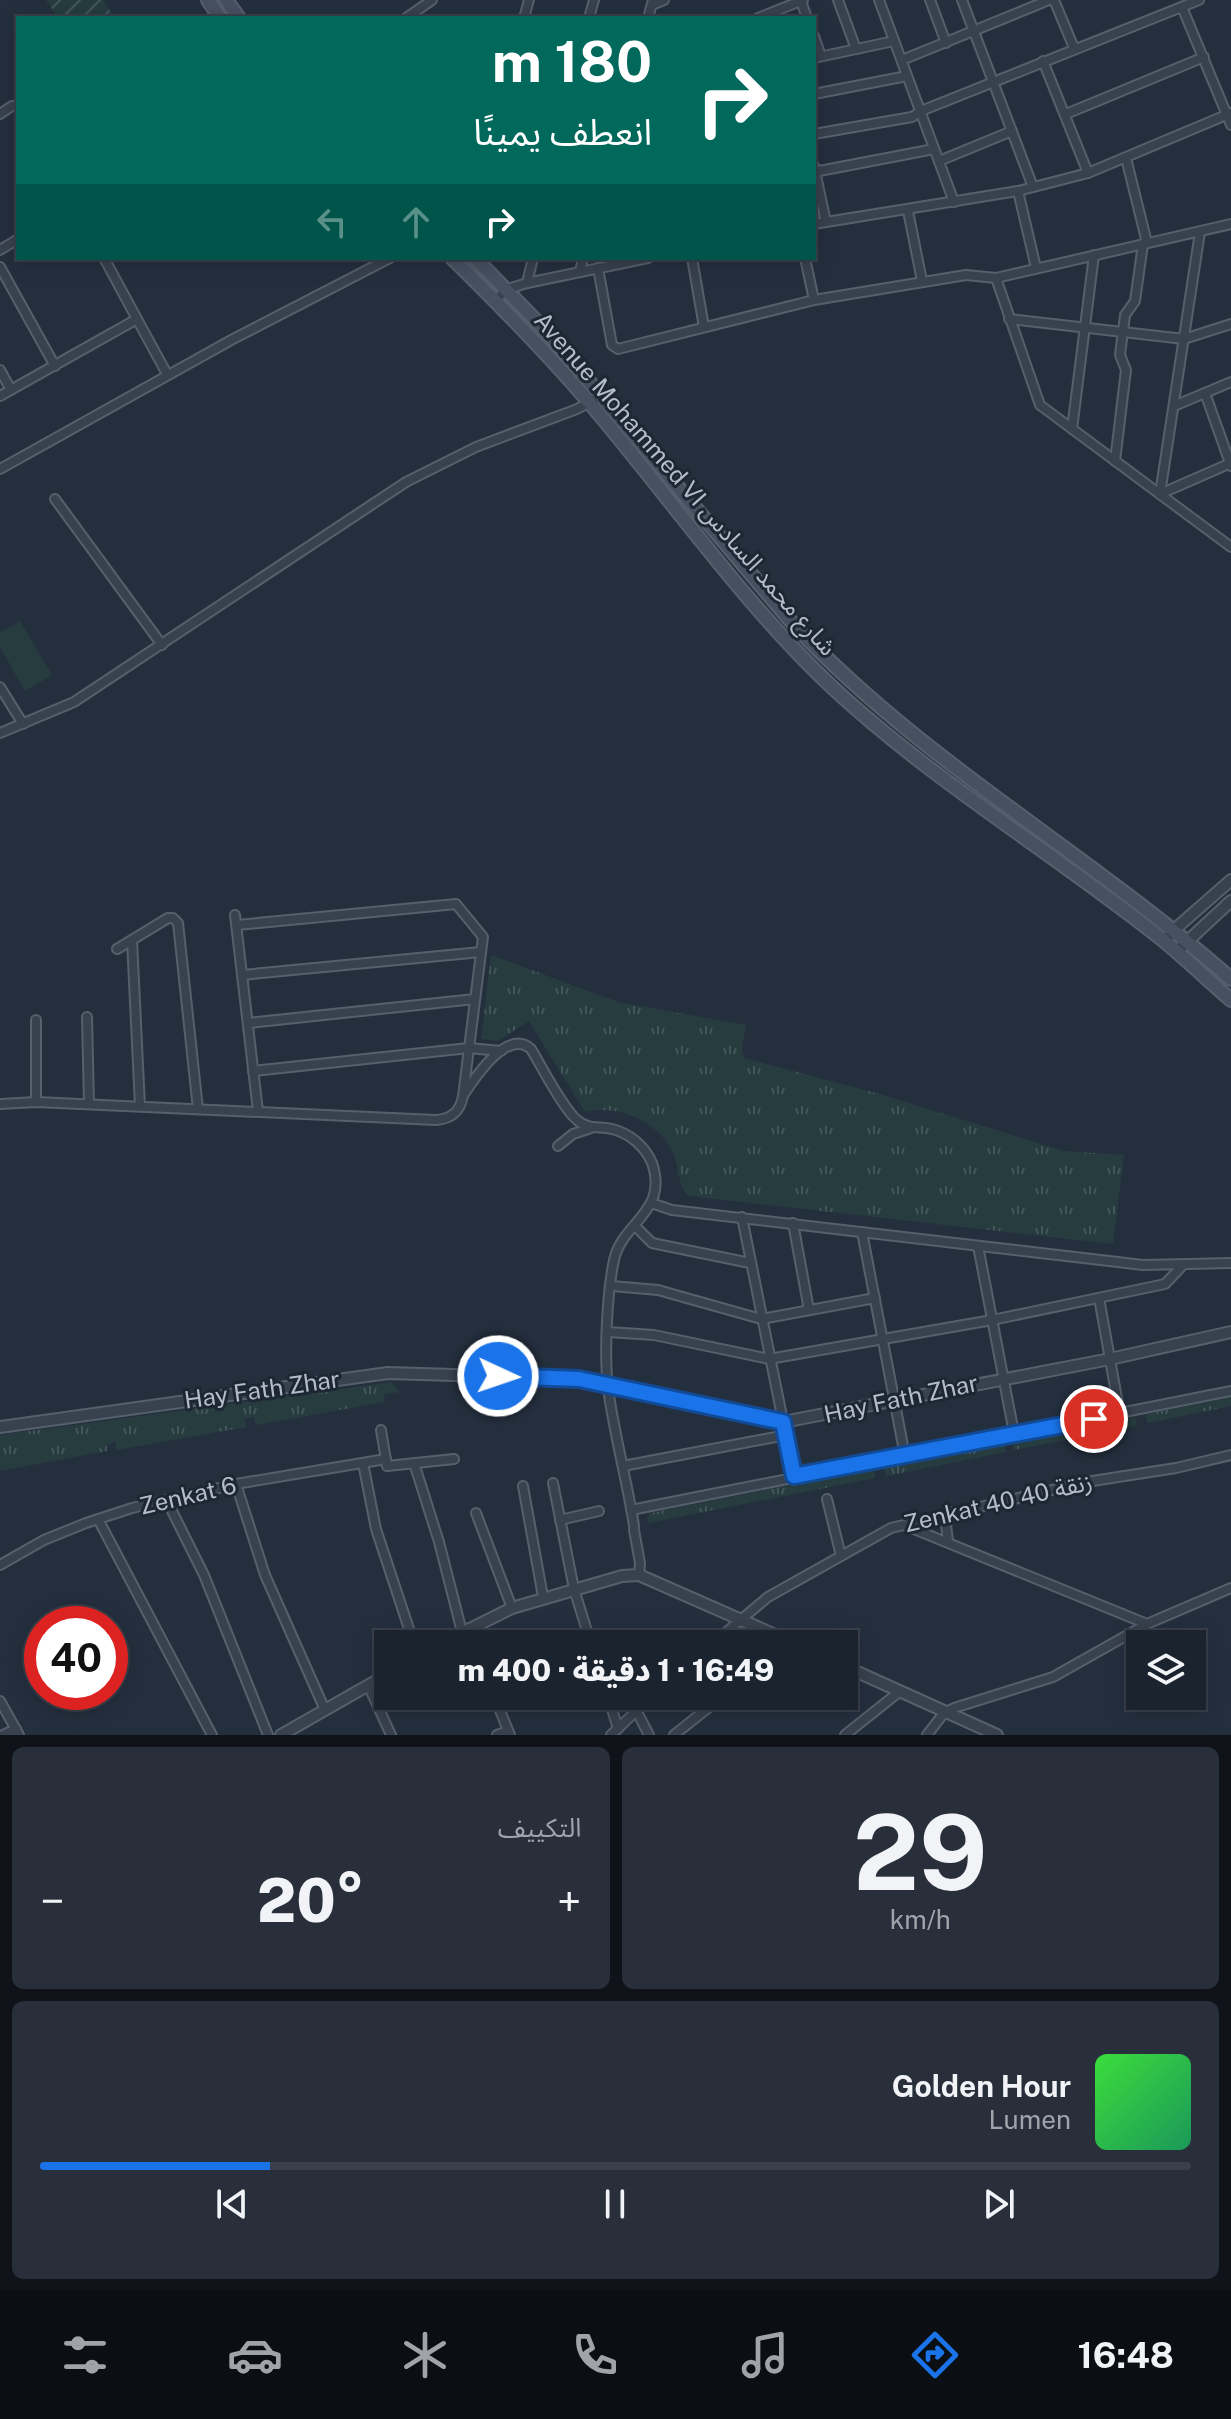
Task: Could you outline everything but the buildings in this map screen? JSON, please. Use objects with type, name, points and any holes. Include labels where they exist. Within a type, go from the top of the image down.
[{"type":"main road","name":"Avenue Mohammed VI شارع محمد السادس","points":[[454,260],[590,403],[782,637],[867,718],[943,779],[1165,941],[1231,1000]]},
{"type":"main road","name":"Avenue Mohammed VI شارع محمد السادس","points":[[477,260],[508,289],[603,395],[795,626],[872,701],[953,766],[1187,940],[1231,979]]},
{"type":"main road","points":[[782,637],[795,626]]},
{"type":"main road","points":[[943,779],[953,766]]},
{"type":"main road","points":[[1003,822],[1013,810]]},
{"type":"street","points":[[409,16],[432,0]]},
{"type":"street","points":[[652,2],[664,0]]},
{"type":"street","points":[[769,16],[802,0]]},
{"type":"street","points":[[838,0],[856,49]]},
{"type":"street","points":[[879,0],[954,202]]},
{"type":"street","points":[[930,0],[946,43]]},
{"type":"street","points":[[962,0],[1033,187]]},
{"type":"street","points":[[902,60],[1052,0],[1074,48]]},
{"type":"street","points":[[816,134],[912,117],[1074,48],[1199,0]]},
{"type":"street","points":[[1182,7],[1230,114],[1231,125]]},
{"type":"street","points":[[818,57],[894,41]]},
{"type":"street","points":[[1066,114],[1204,57]]},
{"type":"street","points":[[1043,61],[1088,173]]},
{"type":"street","points":[[816,94],[907,76]]},
{"type":"street","points":[[816,224],[1018,191],[1088,173],[1230,114]]},
{"type":"street","points":[[939,161],[1012,131]]},
{"type":"street","points":[[816,170],[934,149]]},
{"type":"street","points":[[1115,461],[1126,370],[1120,355],[1125,315],[1135,301],[1145,243],[1126,158]]},
{"type":"street","points":[[816,179],[826,222]]},
{"type":"street","points":[[1018,191],[1036,268]]},
{"type":"street","points":[[908,211],[922,281]]},
{"type":"street","points":[[598,268],[608,330],[615,348],[623,348],[814,300],[966,275],[996,278],[1231,224]]},
{"type":"street","points":[[1160,494],[1200,232]]},
{"type":"street","points":[[1072,429],[1094,255]]},
{"type":"street","points":[[105,260],[167,374]]},
{"type":"street","points":[[0,469],[167,374],[386,260]]},
{"type":"street","points":[[527,283],[533,260]]},
{"type":"street","points":[[580,272],[583,260]]},
{"type":"street","points":[[495,300],[508,289],[527,283],[634,260]]},
{"type":"street","points":[[692,260],[704,327]]},
{"type":"street","points":[[805,260],[814,300]]},
{"type":"street","points":[[0,267],[55,366]]},
{"type":"street","points":[[996,278],[1040,405],[1231,547]]},
{"type":"street","points":[[0,396],[137,319]]},
{"type":"street","points":[[1009,319],[1184,339],[1231,324]]},
{"type":"street","points":[[0,370],[11,390]]},
{"type":"street","points":[[1174,406],[1231,382]]},
{"type":"street","points":[[1160,494],[1231,465],[1205,393]]},
{"type":"street","points":[[0,733],[74,702],[406,482],[476,447],[590,403],[603,395]]},
{"type":"street","points":[[55,499],[162,645]]},
{"type":"street","points":[[0,687],[23,724]]},
{"type":"street","points":[[1165,941],[1231,880]]},
{"type":"street","points":[[1176,952],[1231,901]]},
{"type":"street","points":[[0,1104],[36,1102],[444,1119],[457,1111],[463,1096],[483,937],[456,904],[236,920],[258,1111]]},
{"type":"street","points":[[117,949],[168,918],[178,923],[198,1109]]},
{"type":"street","points":[[132,940],[140,1106]]},
{"type":"street","points":[[242,975],[481,952]]},
{"type":"street","points":[[248,1023],[475,999]]},
{"type":"street","points":[[87,1017],[89,1104]]},
{"type":"street","points":[[36,1020],[36,1102]]},
{"type":"street","points":[[463,1096],[501,1051],[514,1042],[528,1045],[574,1118],[591,1128]]},
{"type":"street","points":[[253,1071],[469,1048],[501,1051]]},
{"type":"street","points":[[558,1146],[573,1134],[591,1128],[611,1128],[629,1135],[642,1147],[651,1162],[655,1179],[647,1213],[619,1245],[614,1261],[608,1332],[608,1385],[640,1563],[639,1575]]},
{"type":"street","points":[[651,1203],[672,1210],[1143,1265],[1231,1263]]},
{"type":"street","points":[[742,1217],[794,1476]]},
{"type":"street","points":[[793,1223],[809,1310]]},
{"type":"street","points":[[635,1226],[652,1243],[750,1263]]},
{"type":"street","points":[[862,1232],[905,1456]]},
{"type":"street","points":[[978,1246],[1014,1433]]},
{"type":"street","points":[[608,1332],[654,1335],[769,1359],[883,1341],[1165,1284],[1183,1265]]},
{"type":"street","points":[[612,1286],[658,1290],[761,1319],[875,1298]]},
{"type":"street","points":[[1099,1298],[1120,1415]]},
{"type":"street","name":"Hay Fath Zhar","points":[[0,1427],[388,1373],[579,1379],[783,1422],[1110,1359],[1231,1332]]},
{"type":"street","points":[[631,1510],[1231,1391]]},
{"type":"street","points":[[381,1430],[386,1459]]},
{"type":"street","points":[[623,1466],[786,1435]]},
{"type":"street","name":"Zenkat 40 زنقة 40","points":[[728,1630],[768,1597],[891,1528],[1086,1482],[1176,1468],[1231,1455]]},
{"type":"street","name":"Zenkat 6","points":[[0,1565],[44,1540],[98,1519],[236,1484],[386,1459],[387,1466],[414,1463]]},
{"type":"street","points":[[454,1459],[414,1463],[466,1630],[543,1597],[622,1576],[639,1575],[766,1630]]},
{"type":"street","points":[[363,1463],[376,1529],[409,1630]]},
{"type":"street","points":[[553,1483],[574,1589],[587,1630]]},
{"type":"street","points":[[236,1484],[265,1575],[325,1710]]},
{"type":"street","points":[[523,1486],[543,1597]]},
{"type":"street","points":[[827,1499],[841,1556]]},
{"type":"street","points":[[167,1501],[204,1575],[268,1735]]},
{"type":"street","points":[[560,1520],[599,1511]]},
{"type":"street","points":[[948,1541],[946,1525],[953,1512]]},
{"type":"street","points":[[476,1513],[512,1608]]},
{"type":"street","points":[[98,1519],[212,1735]]},
{"type":"street","points":[[904,1524],[1147,1624]]},
{"type":"street","points":[[927,1735],[944,1713],[1053,1677],[1147,1624],[1231,1588]]},
{"type":"street","points":[[858,1673],[997,1735]]},
{"type":"street","points":[[281,1735],[374,1682]]},
{"type":"street","points":[[368,1685],[391,1735]]},
{"type":"street","points":[[845,1735],[899,1692]]},
{"type":"street","points":[[0,1701],[17,1732],[3,1735]]},
{"type":"street","points":[[497,1735],[509,1733],[500,1710]]},
{"type":"street","points":[[610,1710],[614,1732]]},
{"type":"street","points":[[614,1732],[636,1710],[649,1735]]},
{"type":"street","points":[[674,1735],[705,1710]]},
{"type":"green space","points":[[46,0],[103,0],[113,15],[112,16],[57,16]]},
{"type":"green space","points":[[20,621],[52,675],[25,691],[0,647],[0,633]]},
{"type":"green space","points":[[491,955],[618,1002],[746,1025],[742,1049],[744,1058],[876,1093],[1064,1151],[1124,1155],[1113,1244],[689,1196],[681,1182],[674,1155],[659,1133],[624,1113],[585,1112],[529,1021],[498,1041],[481,1039]]},
{"type":"green space","points":[[392,1382],[399,1392],[384,1394],[385,1402],[256,1425],[254,1417],[245,1419],[246,1427],[117,1450],[115,1441],[107,1447],[107,1451],[0,1471],[0,1435]]},
{"type":"green space","points":[[1231,1397],[1231,1406],[1148,1423],[1145,1414]]},
{"type":"green space","points":[[1143,1415],[1135,1417],[1137,1426],[1014,1450],[1013,1443],[1005,1444],[1006,1452],[886,1476],[884,1468],[874,1470],[875,1478],[648,1523],[647,1517],[651,1513]]},
{"type":"route","points":[[498,1376],[579,1379],[783,1422],[794,1476],[1094,1419]]}]
